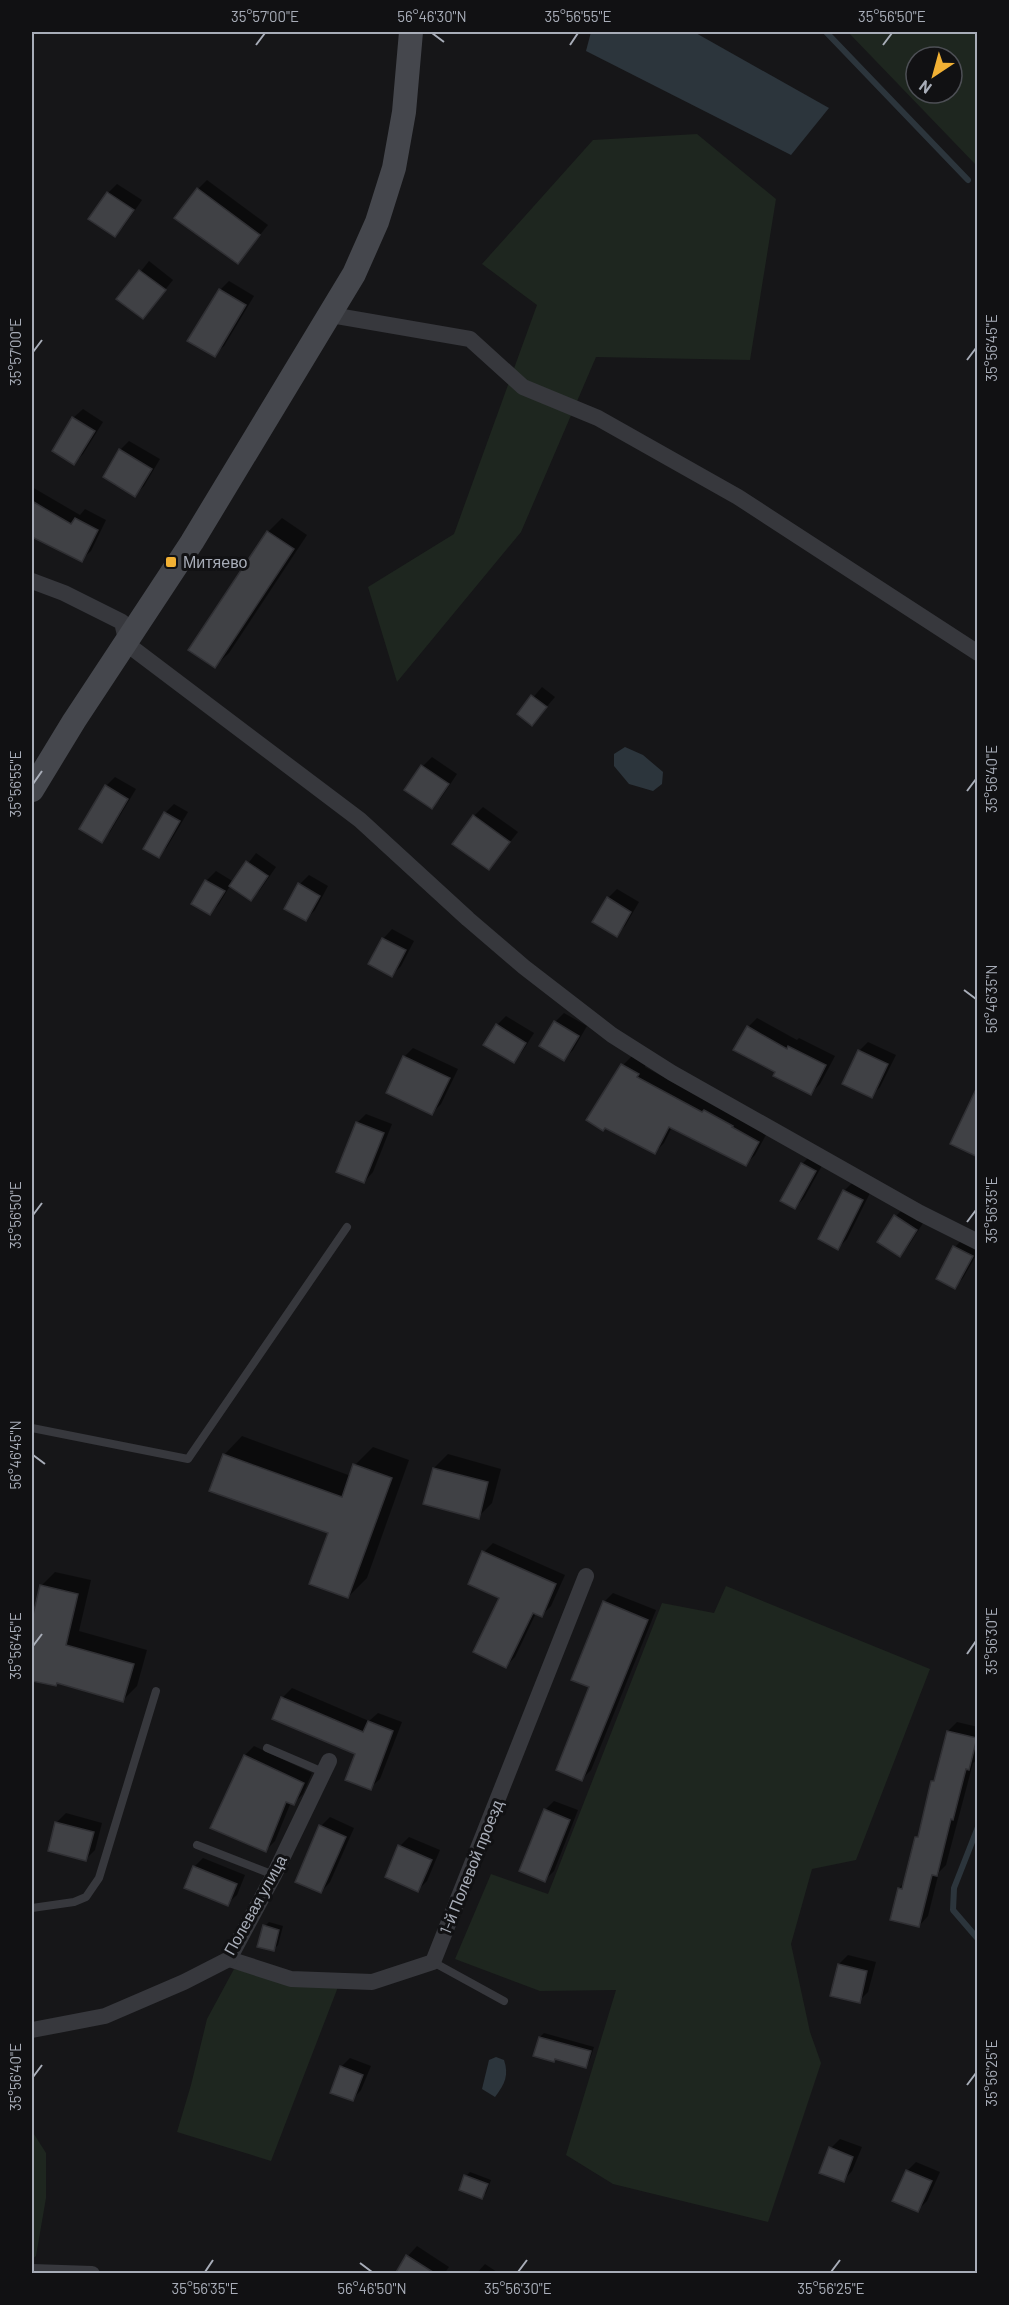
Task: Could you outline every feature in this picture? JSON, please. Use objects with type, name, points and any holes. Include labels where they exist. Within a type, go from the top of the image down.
[{"type":"street","points":[[32,790],[74,721],[127,644],[218,502],[331,315],[363,257],[389,186],[404,112],[411,32]]},
{"type":"street","points":[[331,315],[470,339],[523,387],[598,418],[738,497],[978,653]]},
{"type":"street","points":[[32,581],[64,593],[122,622],[127,644],[360,820],[484,933],[612,1035],[672,1073],[910,1207],[978,1242]]},
{"type":"street","name":"1-й Полевой проезд","points":[[433,1962],[586,1576]]},
{"type":"street","name":"Полевая улица","points":[[32,2030],[105,2016],[184,1982],[229,1959],[274,1875],[326,1766]]},
{"type":"street","points":[[229,1959],[291,1979],[372,1982],[433,1962]]},
{"type":"street","points":[[32,2272],[92,2274]]},
{"type":"lane","points":[[32,1428],[188,1459],[347,1227]]},
{"type":"lane","points":[[32,1908],[86,1898],[99,1878],[156,1691]]},
{"type":"lane","points":[[267,1748],[326,1766]]},
{"type":"lane","points":[[197,1845],[274,1875]]},
{"type":"lane","points":[[433,1962],[504,2001]]},
{"type":"shaded area","points":[[591,32],[694,32],[829,108],[791,155],[586,51]]},
{"type":"shaded area","points":[[848,32],[977,32],[977,166],[918,105],[964,105],[964,45],[904,45],[904,90]]},
{"type":"shaded area","points":[[697,134],[776,199],[750,360],[596,357],[521,532],[397,682],[368,587],[454,534],[537,305],[482,264],[593,140]]},
{"type":"shaded area","points":[[625,747],[643,755],[663,772],[662,784],[653,791],[629,784],[614,766],[614,754]]},
{"type":"shaded area","points":[[726,1586],[930,1669],[856,1860],[812,1869],[791,1944],[810,2032],[821,2063],[768,2222],[613,2184],[566,2155],[616,1990],[540,1991],[455,1959],[491,1874],[548,1894],[662,1603],[714,1613]]},
{"type":"shaded area","points":[[234,1969],[338,1987],[271,2161],[177,2132],[207,2019]]},
{"type":"shaded area","points":[[496,2057],[504,2060],[506,2075],[504,2084],[495,2097],[482,2089],[489,2060]]},
{"type":"shaded area","points":[[32,2131],[46,2153],[46,2198],[36,2256],[32,2259]]},
{"type":"building","points":[[197,188],[260,235],[238,264],[174,218]]},
{"type":"building","points":[[107,192],[134,210],[115,237],[88,219]]},
{"type":"building","points":[[139,270],[166,290],[143,319],[116,299]]},
{"type":"building","points":[[219,289],[246,305],[215,357],[187,341]]},
{"type":"building","points":[[72,417],[95,431],[74,465],[52,451]]},
{"type":"building","points":[[119,449],[152,469],[135,497],[103,477]]},
{"type":"building","points":[[32,501],[71,524],[75,518],[98,530],[82,562],[32,537]]},
{"type":"building","points":[[267,531],[294,549],[215,668],[188,650]]},
{"type":"building","points":[[531,695],[547,707],[532,726],[517,714]]},
{"type":"building","points":[[421,765],[449,784],[432,809],[404,790]]},
{"type":"building","points":[[105,785],[128,799],[102,843],[79,829]]},
{"type":"building","points":[[164,812],[180,821],[159,858],[143,849]]},
{"type":"building","points":[[473,815],[510,842],[489,870],[452,844]]},
{"type":"building","points":[[246,861],[268,876],[251,901],[229,886]]},
{"type":"building","points":[[205,880],[225,891],[210,915],[191,904]]},
{"type":"building","points":[[298,883],[320,896],[306,921],[284,909]]},
{"type":"building","points":[[607,897],[631,912],[617,937],[592,922]]},
{"type":"building","points":[[382,938],[406,950],[392,977],[368,964]]},
{"type":"building","points":[[554,1021],[579,1036],[564,1061],[539,1046]]},
{"type":"building","points":[[496,1024],[526,1043],[514,1063],[483,1045]]},
{"type":"building","points":[[747,1026],[787,1049],[788,1046],[826,1065],[811,1095],[773,1076],[775,1072],[733,1050]]},
{"type":"building","points":[[858,1050],[888,1064],[872,1098],[842,1084]]},
{"type":"building","points":[[403,1056],[450,1078],[432,1115],[386,1093]]},
{"type":"building","points":[[621,1064],[639,1074],[637,1077],[702,1112],[704,1110],[759,1142],[746,1166],[669,1127],[655,1154],[605,1128],[603,1131],[586,1120]]},
{"type":"building","points":[[978,1085],[978,1157],[950,1144]]},
{"type":"building","points":[[356,1122],[384,1133],[364,1183],[336,1172]]},
{"type":"building","points":[[801,1163],[816,1171],[795,1209],[780,1201]]},
{"type":"building","points":[[843,1190],[863,1200],[838,1250],[818,1239]]},
{"type":"building","points":[[894,1215],[917,1230],[900,1257],[877,1242]]},
{"type":"building","points":[[953,1246],[973,1256],[955,1289],[936,1279]]},
{"type":"building","points":[[223,1454],[342,1497],[353,1464],[392,1478],[348,1598],[309,1584],[328,1533],[209,1491]]},
{"type":"building","points":[[433,1468],[488,1482],[479,1519],[423,1504]]},
{"type":"building","points":[[482,1551],[556,1584],[542,1617],[533,1613],[506,1668],[473,1652],[499,1598],[468,1584]]},
{"type":"building","points":[[40,1585],[78,1594],[66,1645],[134,1664],[123,1702],[57,1683],[56,1686],[32,1681],[32,1619]]},
{"type":"building","points":[[603,1601],[648,1620],[582,1781],[556,1770],[589,1687],[571,1680]]},
{"type":"building","points":[[281,1697],[363,1732],[368,1721],[393,1731],[371,1790],[345,1780],[355,1754],[272,1719]]},
{"type":"building","points":[[947,1731],[977,1738],[969,1770],[966,1769],[953,1820],[951,1819],[937,1876],[932,1875],[919,1927],[890,1920],[898,1888],[902,1889],[915,1837],[918,1837],[931,1781],[934,1781]]},
{"type":"building","points":[[244,1755],[304,1783],[294,1805],[286,1802],[266,1852],[210,1828]]},
{"type":"building","points":[[544,1809],[570,1820],[545,1882],[519,1871]]},
{"type":"building","points":[[55,1822],[94,1832],[86,1861],[48,1851]]},
{"type":"building","points":[[319,1825],[346,1837],[321,1893],[295,1882]]},
{"type":"building","points":[[398,1845],[432,1860],[418,1892],[385,1877]]},
{"type":"building","points":[[193,1866],[237,1884],[228,1906],[184,1888]]},
{"type":"building","points":[[263,1925],[279,1930],[274,1951],[257,1947]]},
{"type":"building","points":[[838,1964],[867,1971],[860,2003],[830,1996]]},
{"type":"building","points":[[539,2037],[591,2051],[586,2068],[555,2059],[554,2062],[533,2056]]},
{"type":"building","points":[[340,2066],[363,2075],[353,2101],[330,2093]]},
{"type":"building","points":[[829,2147],[853,2157],[844,2182],[819,2173]]},
{"type":"building","points":[[906,2170],[932,2181],[918,2212],[892,2201]]},
{"type":"building","points":[[464,2175],[488,2184],[482,2199],[459,2190]]},
{"type":"building","points":[[406,2255],[436,2274],[395,2274]]},
{"type":"waterway","points":[[826,32],[968,180]]},
{"type":"waterway","points":[[978,1827],[954,1888],[953,1910],[978,1939]]},
{"type":"place","name":"Митяево","points":[[171,562]]}]
